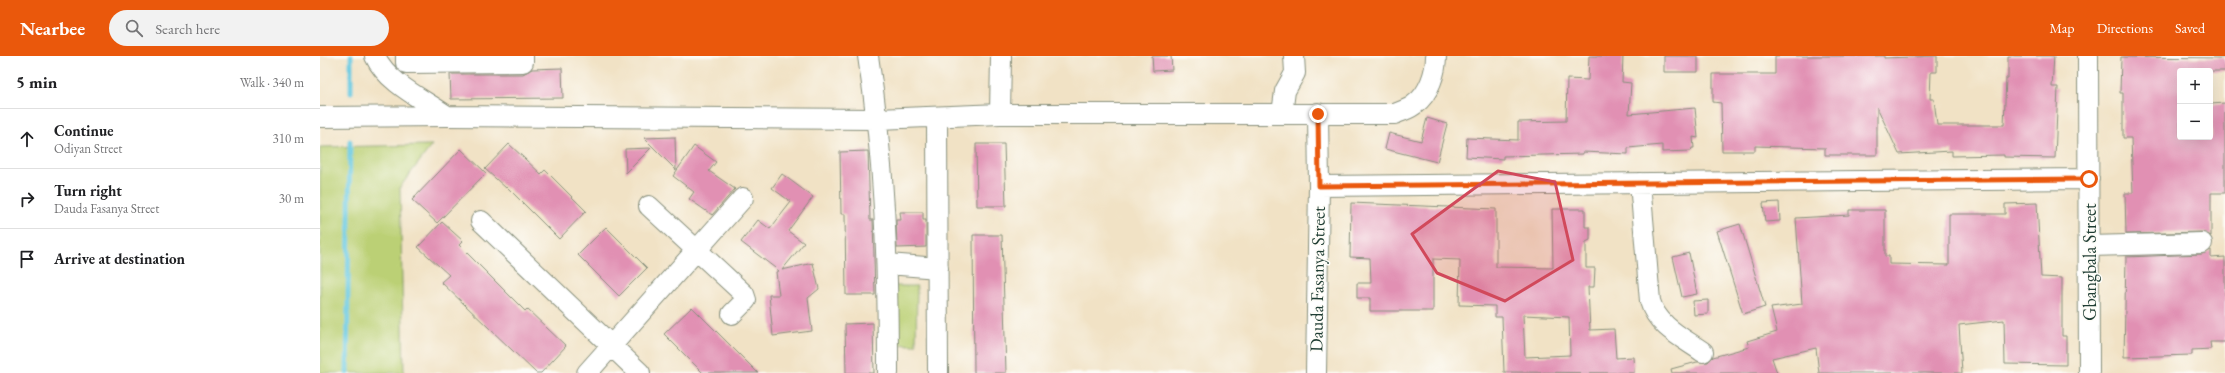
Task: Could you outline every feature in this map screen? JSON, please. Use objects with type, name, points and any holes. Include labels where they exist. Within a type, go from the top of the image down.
[{"type":"street","points":[[375,56],[390,77],[447,116]]},
{"type":"street","points":[[406,56],[406,63],[523,62],[523,56]]},
{"type":"street","points":[[868,56],[878,119],[888,264],[888,373]]},
{"type":"street","points":[[1000,114],[1001,56]]},
{"type":"street","points":[[1282,114],[1285,91],[1295,73],[1294,56]]},
{"type":"street","points":[[320,117],[447,116],[878,119],[1000,114],[1395,114],[1416,104],[1430,85],[1436,67],[1436,56]]},
{"type":"street","name":"Gbangbala Street","points":[[2088,56],[2090,373]]},
{"type":"street","name":"Dauda Fasanya Street","points":[[1316,373],[1319,186],[1318,114]]},
{"type":"street","points":[[937,117],[938,373]]},
{"type":"street","points":[[1319,186],[2089,179]]},
{"type":"street","points":[[1640,183],[1650,302],[1653,312],[1661,323],[1702,352]]},
{"type":"street","points":[[587,373],[612,347],[744,198]]},
{"type":"street","points":[[649,206],[746,296],[746,300],[732,314]]},
{"type":"street","points":[[481,221],[640,373]]},
{"type":"street","points":[[2090,246],[2202,243]]},
{"type":"street","points":[[888,264],[938,268]]},
{"type":"highlighted area","points":[[1498,171],[1555,182],[1573,260],[1505,301],[1437,273],[1412,234]]},
{"type":"green space","points":[[432,145],[400,187],[404,373],[320,373],[320,147]]},
{"type":"green space","points":[[887,286],[917,286],[916,345],[887,344]]},
{"type":"building","points":[[1152,56],[1171,56],[1172,70],[1153,71]]},
{"type":"building","points":[[1589,56],[1623,56],[1622,82],[1631,83],[1629,114],[1695,108],[1698,138],[1693,137],[1694,148],[1692,148],[1691,151],[1662,152],[1662,145],[1628,148],[1628,154],[1583,152],[1583,154],[1503,156],[1503,159],[1466,157],[1467,138],[1518,140],[1518,122],[1566,121],[1567,79],[1588,80]]},
{"type":"building","points":[[1664,56],[1698,56],[1698,72],[1664,72]]},
{"type":"building","points":[[1775,56],[1884,56],[1884,58],[1937,56],[1937,72],[1931,72],[1930,99],[1934,99],[1937,125],[2004,125],[2006,78],[2008,78],[2008,56],[2054,56],[2052,87],[2058,87],[2055,158],[2004,157],[2004,155],[1952,156],[1952,151],[1899,154],[1877,107],[1877,155],[1825,155],[1825,148],[1755,146],[1755,151],[1722,151],[1721,103],[1713,102],[1713,74],[1775,74]]},
{"type":"building","points":[[2121,57],[2225,58],[2225,71],[2213,71],[2213,68],[2177,68],[2177,140],[2213,140],[2213,104],[2225,103],[2225,193],[2211,193],[2211,236],[2202,232],[2126,234],[2125,193],[2133,193],[2131,138],[2123,138],[2123,93],[2120,93]]},
{"type":"building","points":[[562,68],[563,98],[451,99],[450,74],[523,74],[532,69]]},
{"type":"building","points":[[1427,118],[1447,124],[1437,162],[1385,149],[1389,133],[1421,141]]},
{"type":"building","points":[[675,137],[676,170],[644,138]]},
{"type":"building","points":[[509,144],[541,174],[545,170],[586,211],[559,239],[507,187],[506,188],[485,169]]},
{"type":"building","points":[[976,144],[1004,144],[1006,206],[977,206]]},
{"type":"building","points":[[694,146],[716,162],[709,171],[735,189],[712,215],[689,199],[694,192],[673,176]]},
{"type":"building","points":[[651,148],[626,173],[625,149]]},
{"type":"building","points":[[461,149],[486,173],[437,223],[412,200]]},
{"type":"building","points":[[868,151],[870,220],[873,220],[875,295],[846,295],[845,214],[841,214],[840,152]]},
{"type":"building","points":[[782,174],[813,197],[788,231],[804,243],[782,270],[813,263],[819,289],[808,298],[812,331],[773,336],[769,295],[779,295],[776,272],[779,271],[741,242],[758,220],[770,229],[791,202],[772,188]]},
{"type":"building","points":[[1779,202],[1780,221],[1765,222],[1763,203]]},
{"type":"building","points":[[1351,203],[1496,209],[1496,267],[1553,268],[1552,209],[1585,209],[1585,227],[1590,227],[1590,240],[1586,242],[1586,268],[1595,268],[1594,287],[1588,287],[1590,330],[1614,329],[1616,358],[1633,357],[1634,373],[1504,372],[1502,317],[1495,317],[1495,306],[1459,305],[1460,260],[1433,259],[1433,311],[1370,311],[1370,298],[1357,298],[1357,283],[1371,283],[1370,258],[1350,257]],"holes":[[[1523,315],[1569,317],[1570,355],[1525,357]]]},
{"type":"building","points":[[2037,203],[2041,277],[2062,278],[2062,336],[2066,336],[2066,365],[2005,364],[2004,320],[1959,325],[1962,373],[1819,373],[1816,348],[1772,358],[1777,373],[1672,373],[1671,369],[1697,362],[1708,362],[1713,357],[1749,347],[1747,341],[1777,332],[1771,308],[1802,304],[1796,218],[1849,215],[1849,210],[1885,210],[1885,256],[1889,256],[1889,264],[1949,265],[1949,214],[2005,214],[2005,204]]},
{"type":"building","points":[[900,212],[923,212],[923,220],[926,220],[926,247],[897,248],[896,220],[901,220]]},
{"type":"building","points":[[442,222],[463,241],[459,245],[525,311],[527,309],[566,346],[541,373],[536,373],[441,282],[449,275],[418,247]]},
{"type":"building","points":[[1740,224],[1765,307],[1743,314],[1717,231]]},
{"type":"building","points":[[606,227],[647,268],[619,296],[578,255]]},
{"type":"building","points":[[973,235],[1002,235],[1006,373],[974,373]]},
{"type":"building","points":[[2211,250],[2211,258],[2225,257],[2225,342],[2210,342],[2211,349],[2192,350],[2192,355],[2124,357],[2126,257],[2202,254]]},
{"type":"building","points":[[1689,253],[1697,294],[1682,297],[1673,257]]},
{"type":"building","points":[[1708,300],[1708,314],[1694,315],[1693,301]]},
{"type":"building","points":[[692,307],[758,373],[703,373],[664,334]]},
{"type":"building","points":[[873,323],[874,373],[846,373],[845,324]]},
{"type":"waterway","points":[[351,56],[351,92]]},
{"type":"waterway","points":[[347,373],[350,141]]},
{"type":"route","points":[[1318,114],[1319,186],[2089,179]]}]
